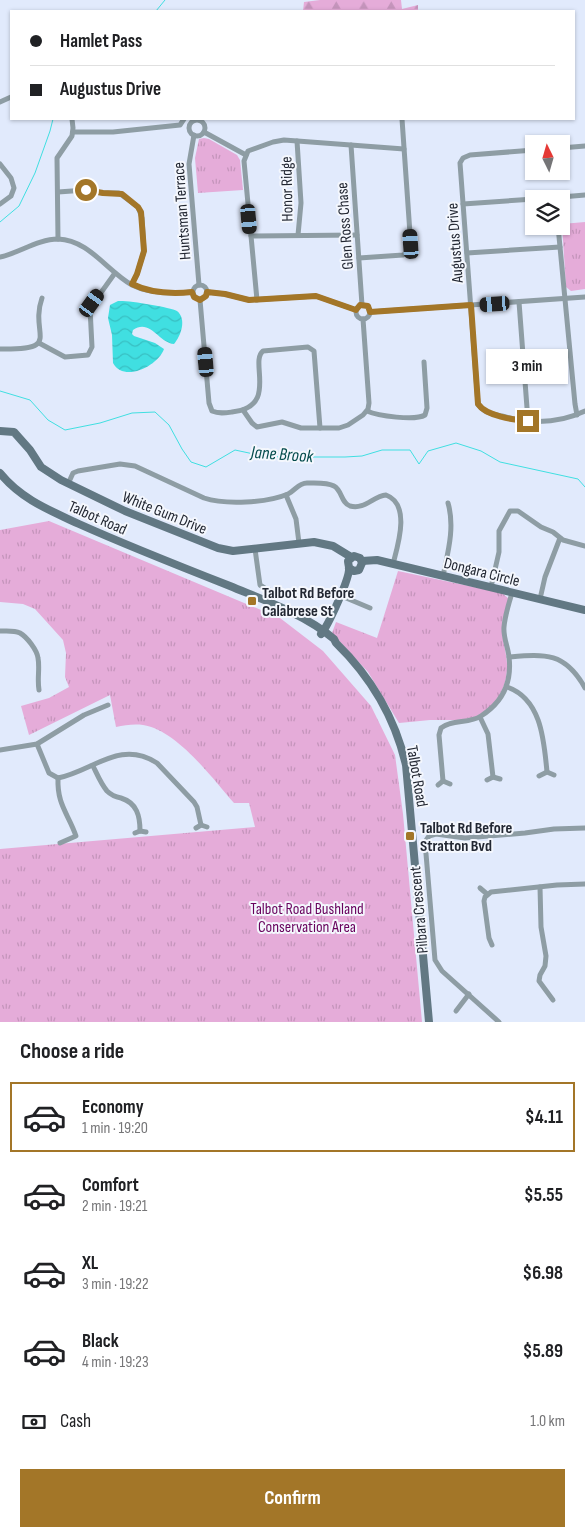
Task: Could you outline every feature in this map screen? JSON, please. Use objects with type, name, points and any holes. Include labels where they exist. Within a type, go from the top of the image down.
[{"type":"main road","name":"White Gum Drive","points":[[0,431],[14,432],[30,450],[41,467],[68,484],[125,511],[218,548],[234,551],[314,542],[333,546],[344,552],[350,564],[358,556],[362,563]]},
{"type":"main road","name":"Talbot Road","points":[[0,473],[20,493],[49,510],[113,539],[277,605],[304,619],[305,623],[321,631],[331,642],[336,643],[359,668],[373,687],[392,723],[402,751],[408,784],[429,1022]]},
{"type":"main road","name":"Dongara Circle","points":[[362,563],[374,559],[585,610]]},
{"type":"main road","points":[[321,631],[331,615],[347,577],[350,564],[359,570],[362,563]]},
{"type":"street","points":[[58,239],[57,158],[73,132],[72,120]]},
{"type":"street","points":[[73,132],[119,132],[177,126],[182,124],[184,120]]},
{"type":"street","points":[[196,120],[203,120],[204,132],[200,135],[194,135],[190,130],[190,124],[196,120]]},
{"type":"street","points":[[359,258],[403,255],[410,251],[402,120]]},
{"type":"street","points":[[204,132],[246,154]]},
{"type":"street","name":"Huntsman Terrace","points":[[194,135],[189,164],[199,285]]},
{"type":"street","points":[[257,300],[244,161],[250,149],[284,140],[404,149]]},
{"type":"street","name":"Honor Ridge","points":[[297,141],[301,203],[298,236]]},
{"type":"street","name":"Glen Ross Chase","points":[[351,145],[362,304]]},
{"type":"street","points":[[570,147],[585,146]]},
{"type":"street","name":"Augustus Drive","points":[[525,151],[470,156],[463,158],[460,166],[478,404],[487,412],[516,420],[528,421],[553,421],[585,411]]},
{"type":"street","points":[[0,164],[11,178],[14,188],[11,196],[0,204]]},
{"type":"street","points":[[58,192],[86,190],[118,193],[138,207],[142,218],[144,251],[132,284]]},
{"type":"street","points":[[570,197],[585,195]]},
{"type":"street","points":[[463,204],[525,200]]},
{"type":"street","points":[[250,236],[357,235]]},
{"type":"street","points":[[559,235],[577,415]]},
{"type":"street","points":[[0,258],[42,242],[58,239],[73,242],[86,248],[115,273],[132,284],[154,292],[192,292]]},
{"type":"street","points":[[467,253],[560,247]]},
{"type":"street","points":[[39,343],[65,357],[85,356],[91,353],[90,308],[115,273]]},
{"type":"street","points":[[192,292],[195,286],[199,285],[206,288],[207,292]]},
{"type":"street","points":[[192,292],[194,297],[200,300]]},
{"type":"street","points":[[207,292],[219,292],[244,299],[257,300],[316,296],[356,310]]},
{"type":"street","points":[[200,300],[206,296],[207,292]]},
{"type":"street","points":[[370,312],[585,297]]},
{"type":"street","points":[[0,349],[32,347],[39,343],[41,339],[39,312],[42,298]]},
{"type":"street","points":[[200,300],[209,403],[212,410],[221,413],[243,410],[256,399],[260,388],[260,353],[263,351],[308,347],[314,350],[320,428]]},
{"type":"street","points":[[519,302],[528,421]]},
{"type":"street","points":[[356,310],[362,304],[368,306],[370,312]]},
{"type":"street","points":[[356,310],[358,316],[363,318]]},
{"type":"street","points":[[363,318],[367,317],[370,312]]},
{"type":"street","points":[[243,410],[252,423],[257,426],[282,422],[297,427],[320,428],[345,427],[367,411],[369,403],[363,318]]},
{"type":"street","points":[[367,411],[418,418],[425,415],[427,408],[424,362]]},
{"type":"street","points":[[68,484],[73,473],[78,470],[124,464],[135,466],[216,502],[262,500],[286,494],[302,484],[327,484],[337,488],[346,503],[352,506],[367,504],[383,495],[390,496],[398,506],[401,523],[401,534],[393,564]]},
{"type":"street","points":[[286,494],[296,519],[299,543]]},
{"type":"street","points":[[443,576],[450,540],[451,517],[448,503]]},
{"type":"street","points":[[491,587],[499,552],[499,531],[507,514],[514,510],[560,538],[585,546]]},
{"type":"street","points":[[540,599],[545,577],[560,538]]},
{"type":"street","points":[[255,549],[260,585],[273,592],[286,593]]},
{"type":"street","points":[[450,784],[441,783],[439,736],[441,728],[446,725],[467,722],[480,717],[494,706],[507,688],[509,657],[504,627],[512,593]]},
{"type":"street","points":[[339,595],[370,608]]},
{"type":"street","points":[[0,631],[20,633],[36,652],[38,657],[38,690]]},
{"type":"street","points":[[509,657],[542,655],[557,659],[577,674],[585,688]]},
{"type":"street","points":[[507,688],[512,689],[522,697],[533,709],[544,740],[547,772]]},
{"type":"street","points":[[0,750],[37,744],[84,715],[108,706]]},
{"type":"street","points":[[480,717],[488,734],[490,779],[500,779]]},
{"type":"street","points":[[37,744],[49,773],[58,778],[69,776],[93,766],[113,755],[133,754],[150,758],[157,763],[198,807],[202,827]]},
{"type":"street","points":[[93,766],[107,791],[134,806],[139,818],[140,832]]},
{"type":"street","points":[[539,776],[547,772],[554,775]]},
{"type":"street","points":[[58,778],[58,796],[61,807],[79,838],[60,842]]},
{"type":"street","name":"Pilbara Crescent","points":[[499,1022],[442,971],[435,960],[424,846],[427,839],[436,834],[464,838],[554,829],[585,828]]},
{"type":"street","points":[[492,946],[489,938],[484,901],[487,894],[496,890],[585,884]]},
{"type":"street","points":[[540,886],[541,927],[546,956],[545,966],[539,981],[553,1000]]},
{"type":"street","points":[[480,888],[487,894]]},
{"type":"street","points":[[456,1012],[469,994]]},
{"type":"green space","points":[[320,0],[401,0],[402,9],[418,5],[418,10],[303,10],[304,2]]},
{"type":"green space","points":[[204,138],[237,155],[240,160],[243,190],[198,193],[195,158],[199,139]]},
{"type":"green space","points":[[585,222],[585,289],[571,291],[566,287],[563,235],[570,235],[570,223]]},
{"type":"green space","name":"Talbot Road Bushland Conservation Area","points":[[49,521],[280,618],[323,651],[371,706],[395,755],[403,814],[422,1022],[0,1022],[0,849],[255,827],[249,803],[234,803],[205,769],[181,745],[156,729],[143,725],[116,727],[110,695],[29,735],[21,706],[49,698],[69,687],[65,677],[66,653],[63,640],[35,609],[23,604],[0,602],[0,530]]},
{"type":"green space","points":[[398,571],[502,593],[508,598],[508,605],[502,624],[507,664],[506,680],[492,705],[477,716],[463,720],[430,720],[399,723],[368,672],[332,633],[336,622],[377,638]]},
{"type":"water","points":[[118,301],[173,309],[182,318],[181,332],[174,344],[169,343],[144,327],[133,330],[132,334],[134,336],[155,343],[164,349],[155,361],[140,370],[125,372],[118,369],[113,363],[112,335],[108,318],[110,305]]},
{"type":"waterway","points":[[157,10],[165,0]]},
{"type":"waterway","points":[[0,222],[19,206],[35,173],[53,120]]},
{"type":"waterway","name":"Jane Brook","points":[[0,391],[30,400],[48,420],[65,430],[100,423],[132,413],[155,412],[169,425],[191,462],[206,467],[235,450],[263,456],[281,457],[345,457],[362,456],[382,450],[410,450],[419,464],[428,451],[456,443],[481,451],[500,462],[578,479],[585,487]]},
{"type":"place","name":"Talbot Rd Before Calabrese St","points":[[252,601]]},
{"type":"place","name":"Talbot Rd Before Stratton Bvd","points":[[410,836]]},
{"type":"route","points":[[86,190],[122,194],[127,200],[138,207],[141,212],[144,251],[132,284],[139,288],[162,292],[192,292],[194,297],[200,300],[206,296],[207,292],[219,292],[249,300],[316,296],[356,310],[360,305],[368,306],[370,312],[471,305],[478,404],[487,412],[516,420],[528,421]]}]
